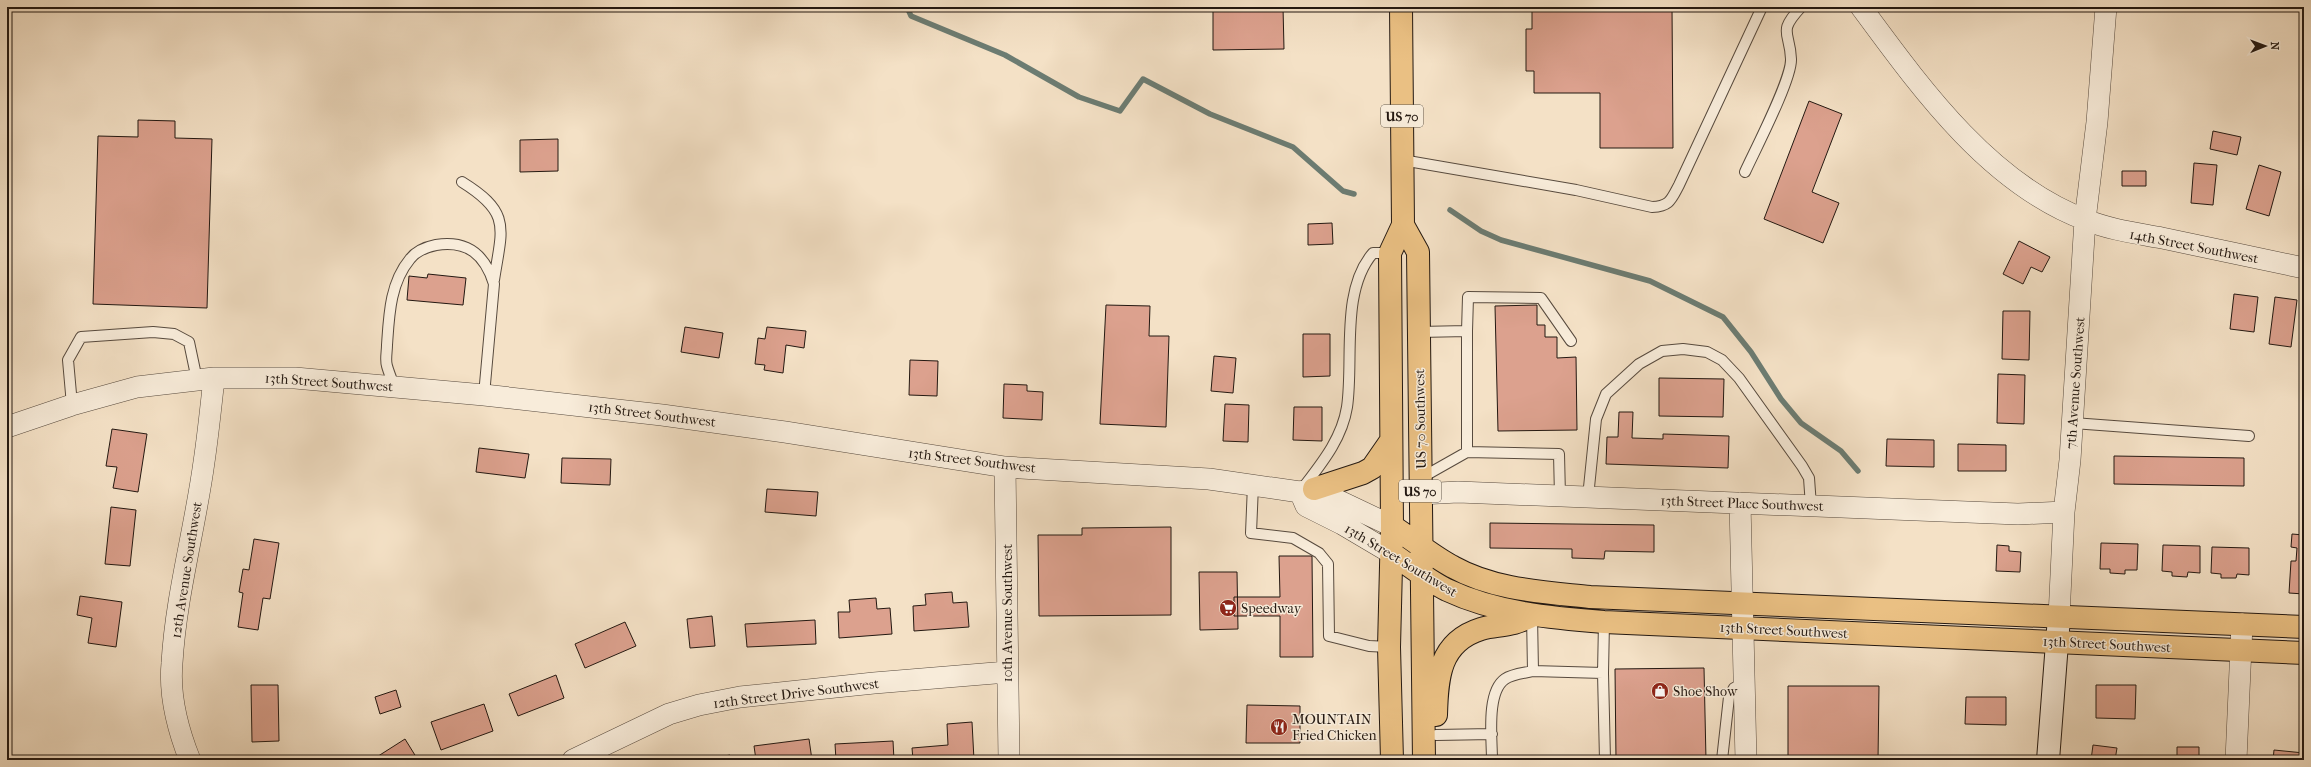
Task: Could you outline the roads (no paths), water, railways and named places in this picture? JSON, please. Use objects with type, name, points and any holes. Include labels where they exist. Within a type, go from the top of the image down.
[{"type":"main road","name":"US 70 Southwest","points":[[1392,760],[1389,647],[1392,526],[1390,442],[1390,253],[1403,226],[1401,7]]},
{"type":"main road","name":"US 70 Southwest","points":[[1403,226],[1418,252],[1420,572],[1424,760]]},
{"type":"main road","points":[[1307,491],[1363,473],[1372,468],[1390,442]]},
{"type":"main road","name":"13th Street Southwest","points":[[1392,526],[1455,568],[1482,580],[1519,589],[1590,596],[2304,627]]},
{"type":"main road","name":"13th Street Southwest","points":[[1391,553],[1446,589],[1467,599],[1532,616],[1604,622],[2304,653]]},
{"type":"main road","points":[[1436,760],[1437,690],[1441,666],[1450,650],[1462,639],[1479,630],[1509,624],[1532,616]]},
{"type":"street","name":"14th Street Southwest","points":[[1861,7],[1931,98],[1987,157],[2029,192],[2085,220],[2129,233],[2304,268]]},
{"type":"street","name":"7th Avenue Southwest","points":[[2048,760],[2085,220],[2097,122],[2106,7]]},
{"type":"street","name":"13th Street Southwest","points":[[7,427],[72,405],[137,387],[205,379],[295,378],[484,395],[784,432],[1005,467],[1128,473],[1209,479],[1307,491],[1392,526]]},
{"type":"street","name":"12th Avenue Southwest","points":[[190,760],[178,724],[173,694],[172,663],[187,559],[204,463],[205,379]]},
{"type":"street","name":"10th Avenue Southwest","points":[[1005,467],[1009,760]]},
{"type":"street","name":"13th Street Place Southwest","points":[[1420,486],[1458,492],[2018,514],[2064,512]]},
{"type":"street","name":"13th Street Southwest","points":[[1307,491],[1306,506],[1349,528],[1391,553]]},
{"type":"street","points":[[1740,503],[1746,760]]},
{"type":"street","points":[[2236,760],[2242,624]]},
{"type":"street","name":"12th Street Drive Southwest","points":[[573,760],[669,714],[699,704],[740,697],[1007,672]]},
{"type":"lane","points":[[1402,160],[1576,190],[1652,207],[1663,207],[1670,202],[1679,185],[1762,7]]},
{"type":"lane","points":[[1745,172],[1787,77],[1791,60],[1785,32],[1791,17],[1801,7]]},
{"type":"lane","points":[[462,182],[492,203],[501,219],[500,245],[494,284],[484,395]]},
{"type":"lane","points":[[394,386],[387,365],[388,318],[395,284],[410,259],[424,247],[450,243],[461,244],[478,255],[490,270],[494,284]]},
{"type":"lane","points":[[1307,491],[1335,442],[1346,407],[1354,290],[1365,262],[1373,253],[1390,253]]},
{"type":"lane","points":[[1467,452],[1468,297],[1541,298],[1571,341]]},
{"type":"lane","points":[[1419,332],[1467,331]]},
{"type":"lane","points":[[72,405],[68,360],[81,337],[153,332],[174,334],[188,342],[205,379]]},
{"type":"lane","points":[[1588,497],[1596,419],[1606,394],[1639,364],[1662,351],[1683,349],[1707,352],[1722,360],[1739,378],[1809,478],[1811,506]]},
{"type":"lane","points":[[2072,423],[2249,436]]},
{"type":"lane","points":[[1420,486],[1467,452],[1559,454],[1560,496]]},
{"type":"lane","points":[[1253,485],[1251,533],[1293,538],[1318,553],[1328,564],[1328,636],[1369,646],[1389,647]]},
{"type":"lane","points":[[1532,616],[1533,671]]},
{"type":"lane","points":[[1604,622],[1603,673],[1605,760]]},
{"type":"lane","points":[[1492,760],[1492,707],[1495,692],[1506,679],[1533,671],[1603,673]]},
{"type":"lane","points":[[1722,760],[1729,697],[1734,688],[1744,683]]},
{"type":"lane","points":[[1436,735],[1492,734]]},
{"type":"waterway","points":[[907,7],[911,16],[1005,55],[1079,97],[1120,111],[1143,79],[1210,114],[1293,147],[1343,191],[1354,194]]},
{"type":"waterway","points":[[1450,210],[1481,231],[1501,240],[1650,281],[1723,317],[1751,352],[1781,399],[1801,423],[1841,451],[1858,471]]},
{"type":"place","name":"Speedway","points":[[1228,608]]},
{"type":"place","name":"Shoe Show","points":[[1660,691]]},
{"type":"place","name":"MOUNTAIN Fried Chicken","points":[[1279,727]]}]
